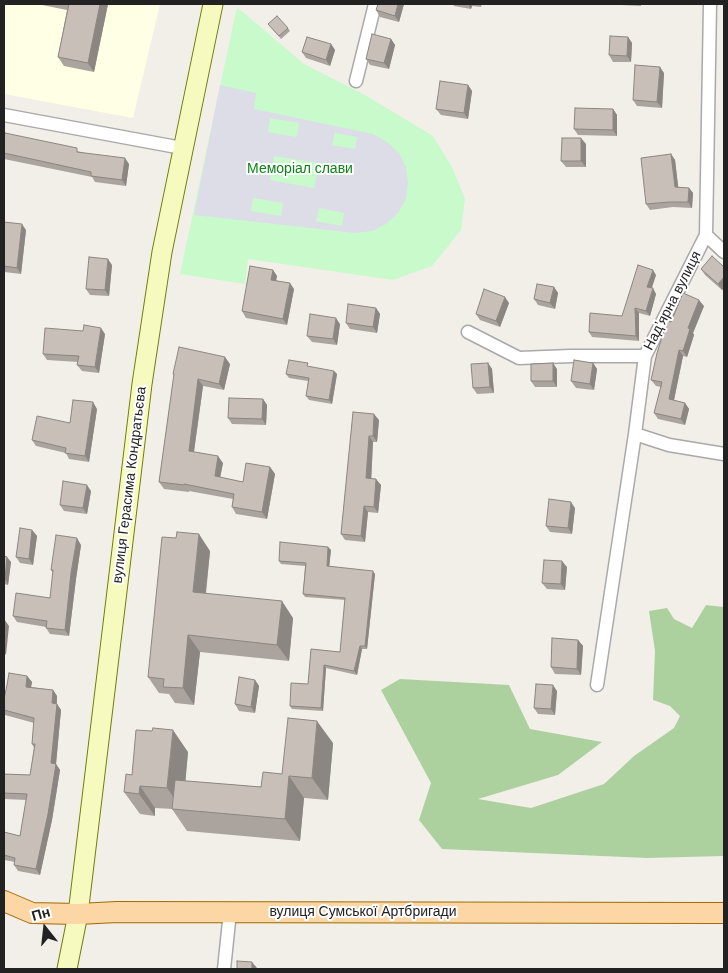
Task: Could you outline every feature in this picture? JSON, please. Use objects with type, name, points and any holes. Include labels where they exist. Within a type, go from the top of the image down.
[{"type":"main road","name":"вулиця Сумської Артбригади","points":[[4,900],[32,913],[78,914],[117,912],[724,913]]},
{"type":"street","name":"вулиця Герасима Кондратьєва","points":[[67,969],[78,914],[142,384],[162,252],[213,4]]},
{"type":"street","points":[[356,81],[375,4]]},
{"type":"street","name":"Надʼярна вулиця","points":[[598,685],[645,356],[706,235],[710,4]]},
{"type":"street","points":[[4,115],[182,148]]},
{"type":"street","points":[[706,235],[724,252]]},
{"type":"street","points":[[468,332],[519,358],[645,356]]},
{"type":"street","points":[[635,434],[669,445],[724,454]]},
{"type":"street","points":[[224,969],[230,912]]},
{"type":"shaded area","points":[[4,4],[160,4],[133,118],[4,94]]},
{"type":"shaded area","points":[[220,85],[256,93],[254,109],[373,134],[387,142],[399,153],[406,167],[408,183],[406,199],[398,213],[386,224],[372,231],[355,233],[194,215]],"holes":[[[270,118],[299,123],[297,137],[268,132]],[[335,133],[357,137],[355,149],[332,145]],[[274,156],[319,163],[314,188],[270,180]],[[253,198],[283,203],[281,216],[251,211]],[[319,208],[344,213],[342,226],[316,221]]]},
{"type":"green space","name":"Меморіал слави","points":[[237,7],[304,64],[365,95],[433,136],[452,167],[465,199],[461,230],[432,266],[393,280],[248,259],[245,284],[180,274]]},
{"type":"green space","points":[[706,605],[724,607],[724,856],[647,858],[442,849],[419,820],[431,783],[381,690],[400,679],[509,685],[530,729],[602,742],[558,775],[478,799],[531,808],[604,784],[634,756],[674,728],[680,716],[670,706],[653,700],[655,651],[649,611],[667,608],[674,619],[692,628]]},
{"type":"building","points":[[69,4],[100,4],[88,63],[58,57]]},
{"type":"building","points":[[378,4],[398,4],[395,16],[376,10]]},
{"type":"building","points":[[277,16],[288,28],[279,36],[268,24]]},
{"type":"building","points":[[372,34],[391,39],[384,63],[366,59]]},
{"type":"building","points":[[610,36],[628,37],[627,56],[609,55]]},
{"type":"building","points":[[307,37],[331,44],[326,60],[302,52]]},
{"type":"building","points":[[635,65],[660,67],[657,102],[633,100]]},
{"type":"building","points":[[440,81],[468,85],[464,113],[436,109]]},
{"type":"building","points":[[575,108],[613,109],[613,130],[574,129]]},
{"type":"building","points":[[5,133],[77,148],[77,152],[125,158],[122,180],[91,176],[91,172],[4,153]]},
{"type":"building","points":[[562,138],[581,138],[581,161],[561,161]]},
{"type":"building","points":[[671,154],[675,187],[689,188],[688,202],[646,204],[641,158]]},
{"type":"building","points":[[4,222],[22,224],[17,268],[4,266]]},
{"type":"building","points":[[712,256],[724,267],[724,277],[718,284],[701,269]]},
{"type":"building","points":[[89,257],[108,259],[105,290],[86,289]]},
{"type":"building","points":[[638,265],[653,270],[647,287],[653,288],[646,311],[635,308],[636,336],[589,332],[590,313],[622,316]]},
{"type":"building","points":[[250,266],[273,270],[271,280],[290,283],[283,319],[242,311]]},
{"type":"building","points":[[537,284],[554,287],[550,303],[534,299]]},
{"type":"building","points":[[484,289],[505,297],[496,321],[476,314]]},
{"type":"building","points":[[683,293],[699,300],[688,328],[690,329],[683,351],[679,350],[669,399],[685,403],[681,419],[654,413],[662,382],[651,380],[667,321],[671,322]]},
{"type":"building","points":[[348,304],[376,308],[373,327],[346,323]]},
{"type":"building","points":[[310,314],[336,318],[333,339],[307,336]]},
{"type":"building","points":[[84,325],[101,328],[95,367],[77,365],[79,356],[43,354],[45,328],[83,331]]},
{"type":"building","points":[[179,347],[225,357],[219,384],[198,379],[189,451],[218,456],[215,476],[243,482],[246,463],[270,467],[262,512],[232,507],[234,494],[184,484],[159,482],[173,374]]},
{"type":"building","points":[[289,360],[308,363],[307,366],[334,371],[329,400],[306,396],[309,378],[286,374]]},
{"type":"building","points":[[574,360],[593,363],[590,384],[571,381]]},
{"type":"building","points":[[488,363],[490,387],[473,388],[471,364]]},
{"type":"building","points":[[553,363],[553,381],[531,381],[531,364]]},
{"type":"building","points":[[229,398],[263,399],[262,419],[228,418]]},
{"type":"building","points":[[73,400],[93,402],[85,456],[65,453],[66,448],[32,440],[37,416],[70,423]]},
{"type":"building","points":[[353,412],[374,414],[373,436],[369,436],[366,478],[376,479],[374,507],[364,506],[361,536],[341,534]]},
{"type":"building","points":[[63,481],[87,485],[83,508],[60,505]]},
{"type":"building","points":[[549,499],[571,502],[568,528],[546,526]]},
{"type":"building","points":[[20,528],[32,530],[29,559],[16,557]]},
{"type":"building","points":[[177,532],[199,534],[193,592],[282,601],[277,645],[188,635],[183,688],[163,687],[164,679],[148,677],[162,537],[176,538]]},
{"type":"building","points":[[56,535],[77,538],[65,630],[46,628],[47,621],[13,616],[16,593],[50,598],[53,570],[51,570]]},
{"type":"building","points":[[280,542],[328,547],[327,566],[373,571],[365,646],[360,646],[354,671],[324,665],[321,708],[290,706],[291,683],[308,684],[311,649],[340,652],[345,598],[303,594],[306,563],[279,561]]},
{"type":"building","points":[[4,556],[7,557],[5,579],[4,579]]},
{"type":"building","points":[[544,560],[562,561],[561,584],[542,583]]},
{"type":"building","points":[[552,638],[578,640],[577,669],[551,667]]},
{"type":"building","points":[[9,673],[27,676],[26,687],[53,690],[52,703],[57,704],[51,763],[56,764],[36,869],[14,865],[15,858],[4,855],[4,832],[20,836],[27,794],[4,793],[4,774],[30,775],[35,744],[32,744],[34,718],[4,710]]},
{"type":"building","points":[[239,677],[255,680],[251,707],[235,704]]},
{"type":"building","points":[[536,684],[553,685],[551,709],[534,708]]},
{"type":"building","points":[[288,718],[317,721],[312,778],[289,776],[285,819],[172,809],[175,780],[261,787],[263,772],[282,774]]},
{"type":"building","points":[[153,728],[173,730],[167,788],[140,786],[139,794],[124,792],[126,774],[132,775],[136,730],[152,731]]},
{"type":"building","points":[[237,961],[252,962],[252,969],[237,969]]}]
